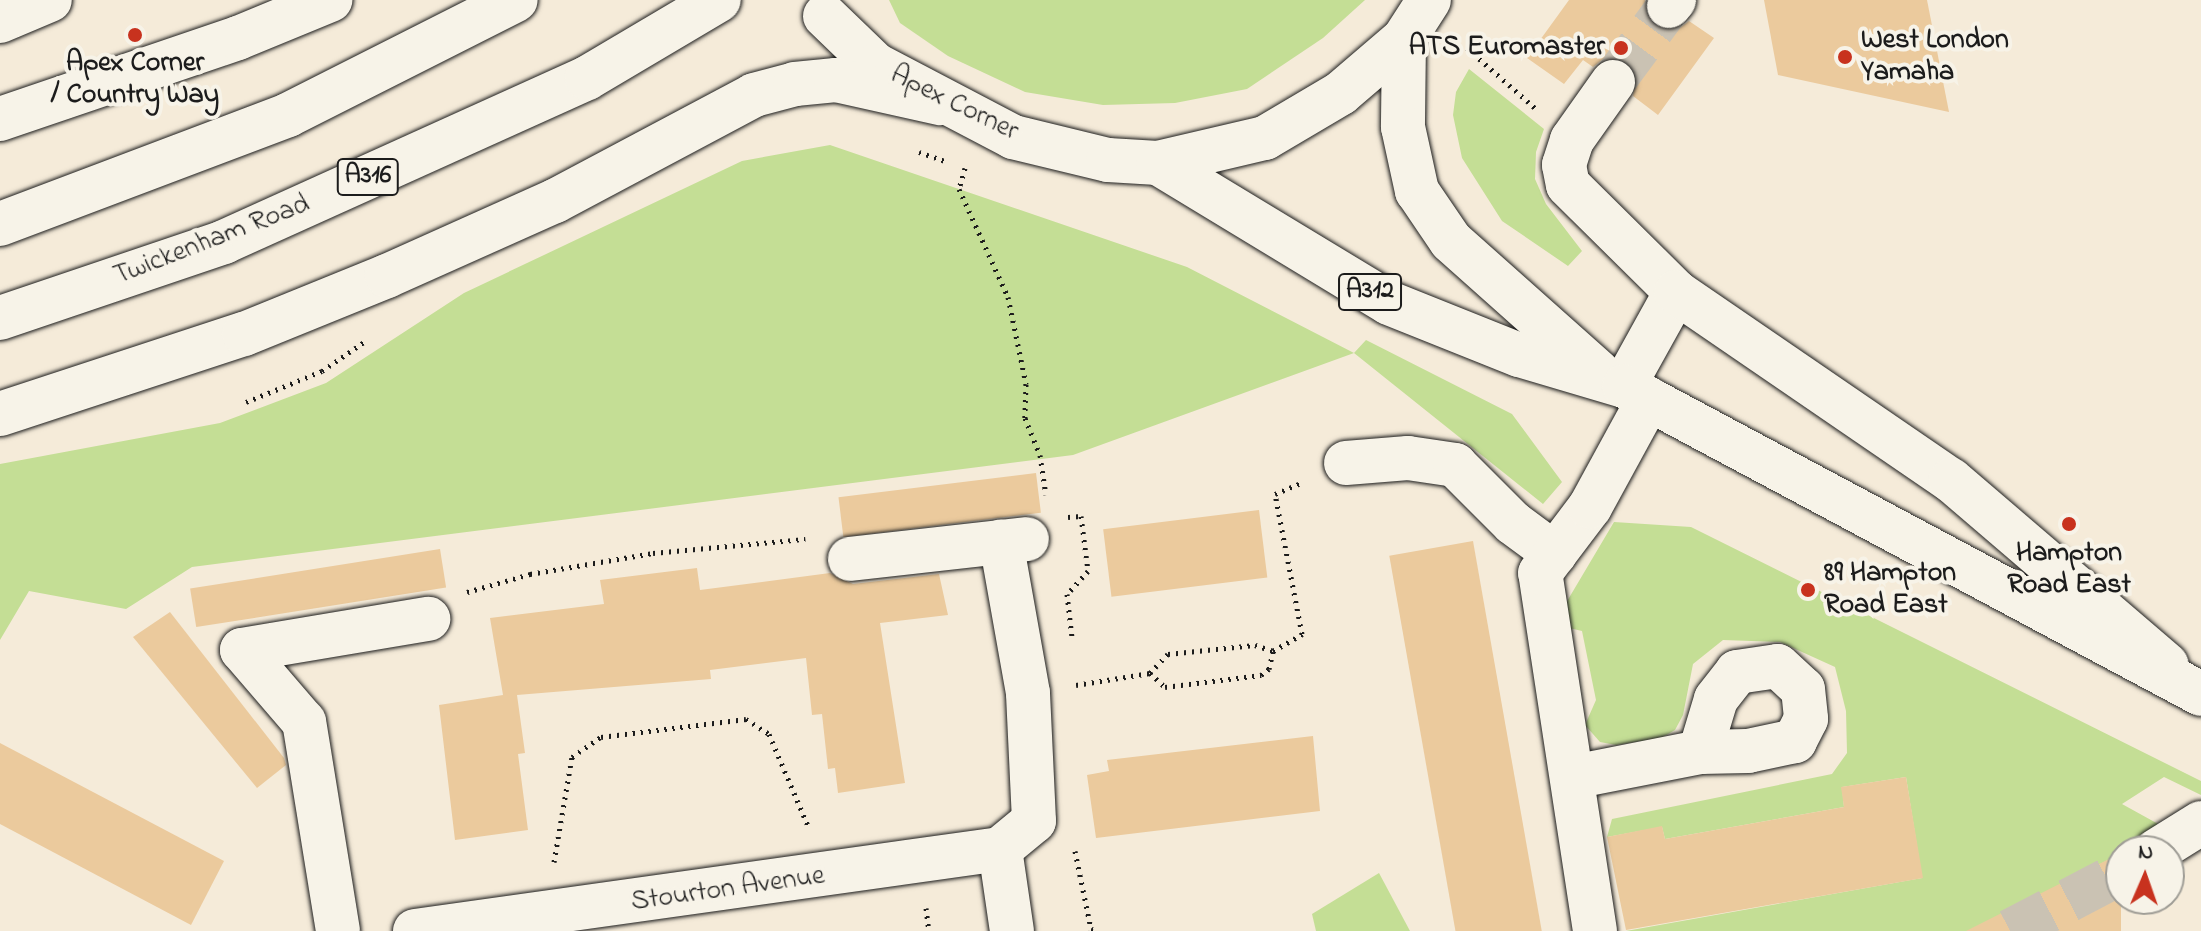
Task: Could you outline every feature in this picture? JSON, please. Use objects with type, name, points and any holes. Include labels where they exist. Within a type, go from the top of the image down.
[{"type":"main road","points":[[0,21],[50,0]]},
{"type":"main road","points":[[0,119],[238,38],[330,0]]},
{"type":"main road","points":[[0,224],[288,115],[516,0]]},
{"type":"main road","name":"Twickenham Road","points":[[0,318],[224,242],[587,78],[719,0]]},
{"type":"main road","name":"Apex Corner","points":[[825,16],[876,65],[940,103],[1013,137],[1108,160],[1158,163],[1265,138],[1341,93],[1404,39],[1429,0]]},
{"type":"main road","name":"A312","points":[[1404,39],[1403,127],[1417,191],[1451,241],[1625,387]]},
{"type":"main road","points":[[0,414],[244,334],[387,276],[555,201],[754,95],[836,80],[940,103]]},
{"type":"main road","points":[[1613,82],[1572,140],[1564,165],[1568,185],[1676,292],[1951,480],[2201,694]]},
{"type":"main road","name":"A312","points":[[1158,163],[1389,303],[1519,355],[1625,387],[2201,694]]},
{"type":"main road","points":[[1595,931],[1540,573],[1590,507],[1625,387],[1676,292]]},
{"type":"main road","points":[[1346,463],[1408,458],[1455,465],[1513,523],[1555,554]]},
{"type":"main road","points":[[850,559],[1012,551],[1028,693],[1034,821],[1000,849],[1012,931]]},
{"type":"main road","points":[[338,931],[304,722],[242,650],[428,619]]},
{"type":"main road","points":[[1573,777],[1700,752]]},
{"type":"main road","points":[[2171,835],[2189,815]]},
{"type":"main road","name":"Stourton Avenue","points":[[442,929],[1000,849]]},
{"type":"path","points":[[1467,48],[1572,140]]},
{"type":"path","points":[[909,149],[966,168],[959,189],[1008,297],[1026,384],[1025,418],[1040,455]]},
{"type":"path","points":[[246,402],[322,371],[371,338]]},
{"type":"path","points":[[1150,673],[1165,687],[1261,675],[1269,669],[1273,651],[1302,634],[1275,494],[1346,463]]},
{"type":"path","points":[[428,619],[447,598],[530,574],[653,553],[825,538],[850,559]]},
{"type":"path","points":[[1028,693],[1150,673],[1168,654],[1255,645],[1273,651]]},
{"type":"path","points":[[556,914],[552,875],[572,757],[601,737],[746,719],[769,734],[826,876]]},
{"type":"green space","points":[[889,0],[1365,0],[1323,38],[1247,89],[1175,103],[1103,105],[1025,92],[948,56],[900,23]]},
{"type":"green space","points":[[1469,69],[1544,129],[1536,152],[1535,179],[1546,204],[1582,251],[1568,266],[1502,221],[1462,158],[1453,115],[1456,92]]},
{"type":"green space","points":[[830,145],[1187,267],[1354,353],[1073,455],[192,567],[126,609],[29,591],[0,640],[0,464],[220,423],[326,383],[464,293],[742,161]]},
{"type":"green space","points":[[1366,340],[1512,414],[1562,482],[1543,504],[1354,353]]},
{"type":"green space","points":[[1614,522],[1691,527],[2201,781],[2201,795],[2164,777],[2122,804],[2160,825],[2146,835],[2105,835],[2105,862],[1968,931],[1626,931],[1922,878],[1906,777],[1842,787],[1844,807],[1665,839],[1662,827],[1607,837],[1612,819],[1832,774],[1847,753],[1846,711],[1835,667],[1780,642],[1723,640],[1693,664],[1683,715],[1675,730],[1661,738],[1616,745],[1600,742],[1585,725],[1596,700],[1582,631],[1565,627],[1563,608]]},
{"type":"green space","points":[[1379,873],[1410,931],[1316,931],[1312,914]]},
{"type":"building","name":"ATS Euromaster","points":[[1569,0],[1645,0],[1645,14],[1654,26],[1677,30],[1689,21],[1714,38],[1658,115],[1633,96],[1636,72],[1627,61],[1603,59],[1593,67],[1583,60],[1564,84],[1527,58]]},
{"type":"building","name":"West London Yamaha","points":[[1764,0],[1927,0],[1949,112],[1778,75]]},
{"type":"building","points":[[1036,473],[1041,513],[843,537],[838,497]]},
{"type":"building","points":[[1259,510],[1267,577],[1111,597],[1103,529]]},
{"type":"building","points":[[1473,541],[1542,931],[1455,931],[1389,556]]},
{"type":"building","points":[[440,549],[446,588],[196,627],[190,589]]},
{"type":"building","points":[[697,568],[700,590],[830,573],[853,584],[939,574],[948,615],[880,623],[905,783],[838,793],[835,768],[828,769],[822,714],[812,715],[806,658],[710,670],[711,679],[517,695],[525,753],[518,754],[528,830],[455,840],[439,705],[503,695],[490,618],[604,604],[600,580]]},
{"type":"building","points":[[170,612],[284,758],[286,765],[257,788],[133,637]]},
{"type":"building","points":[[1313,736],[1320,811],[1096,838],[1087,775],[1109,771],[1107,760]]},
{"type":"building","points":[[0,743],[224,861],[191,925],[0,824]]},
{"type":"building","points":[[1906,777],[1923,878],[1626,930],[1607,837],[1662,826],[1665,839],[1844,807],[1841,787]]},
{"type":"building","points":[[2105,861],[2105,915],[2121,915],[2121,931],[1966,931]]},
{"type":"tunnel","points":[[1613,82],[1669,6]]},
{"type":"tunnel","points":[[2010,931],[2105,881]]},
{"type":"place","name":"Apex Corner / Country Way","points":[[135,35]]},
{"type":"place","name":"ATS Euromaster","points":[[1621,48]]},
{"type":"place","name":"West London Yamaha","points":[[1845,57]]},
{"type":"place","name":"Hampton Road East","points":[[2069,524]]},
{"type":"place","name":"89 Hampton Road East","points":[[1808,590]]}]
